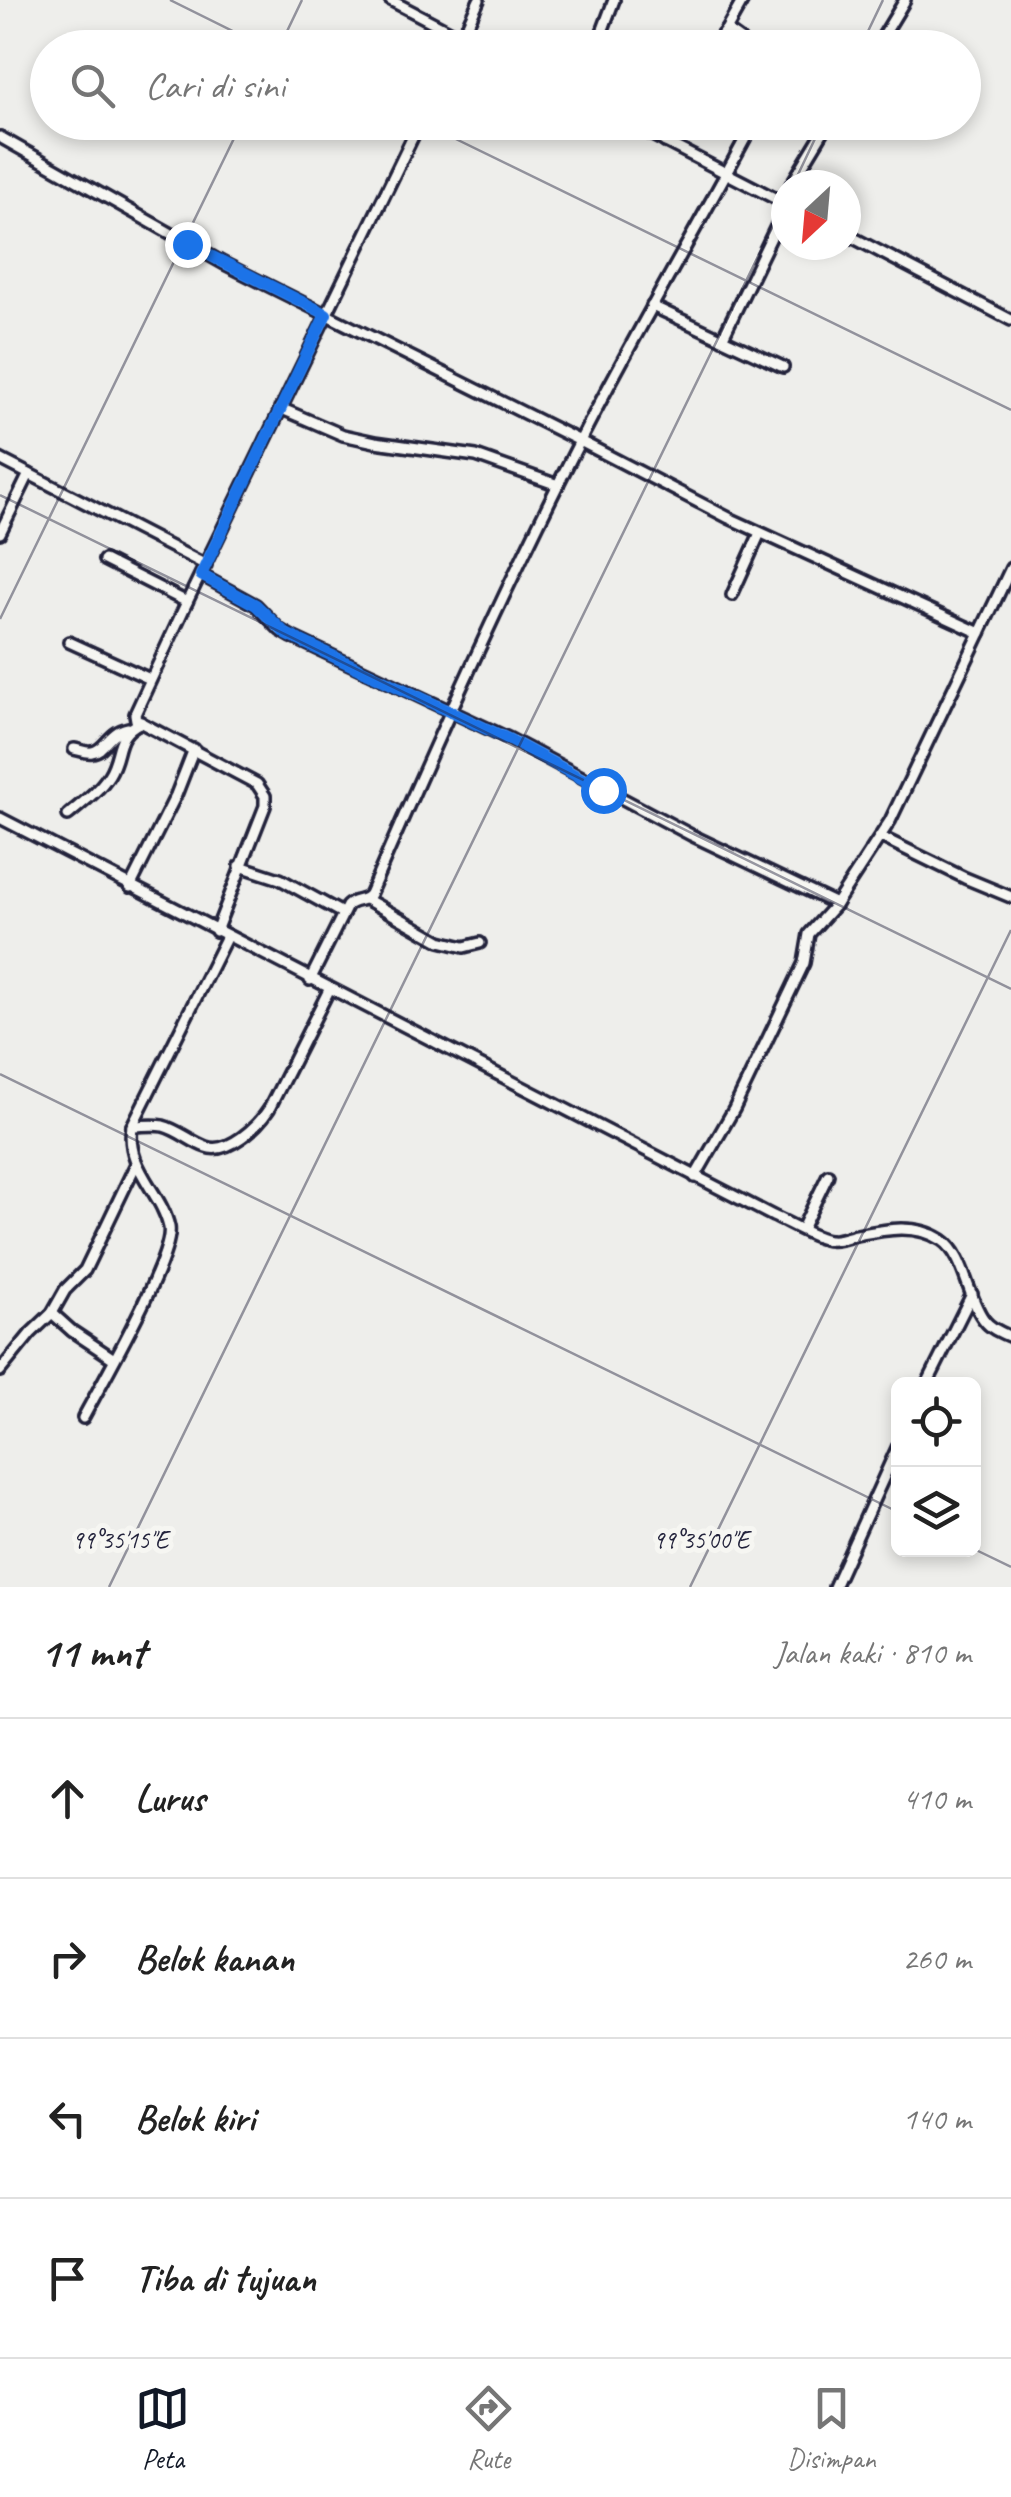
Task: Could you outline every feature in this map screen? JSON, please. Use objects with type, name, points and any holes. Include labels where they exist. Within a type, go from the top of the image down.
[{"type":"street","points":[[390,0],[440,30]]},
{"type":"street","points":[[465,30],[479,0]]},
{"type":"street","points":[[603,30],[614,0]]},
{"type":"street","points":[[726,30],[743,0]]},
{"type":"street","points":[[887,30],[905,0]]},
{"type":"street","points":[[0,137],[187,244],[726,517],[980,633]]},
{"type":"street","points":[[216,931],[265,806],[265,796],[258,784],[136,720],[135,714],[411,140]]},
{"type":"street","points":[[661,140],[771,195]]},
{"type":"street","points":[[366,899],[558,485],[744,140]]},
{"type":"street","points":[[801,170],[819,140]]},
{"type":"street","points":[[722,338],[771,231]]},
{"type":"street","points":[[861,242],[1011,320]]},
{"type":"street","points":[[652,306],[783,367]]},
{"type":"street","points":[[280,408],[342,435],[476,456],[558,485]]},
{"type":"street","points":[[0,459],[203,570],[256,605],[286,634],[508,738],[690,835],[836,904]]},
{"type":"street","points":[[0,533],[29,474]]},
{"type":"street","points":[[732,595],[760,533]]},
{"type":"street","points":[[104,560],[187,602]]},
{"type":"street","points":[[695,1177],[734,1109],[804,963],[808,934],[836,904],[880,837],[1010,572]]},
{"type":"street","points":[[69,642],[150,680]]},
{"type":"street","points":[[74,750],[94,752],[119,730],[141,722]]},
{"type":"street","points":[[68,815],[108,777],[122,736],[130,727]]},
{"type":"street","points":[[130,886],[176,795],[194,749]]},
{"type":"street","points":[[0,818],[595,1126],[802,1228],[830,1240],[894,1228],[943,1240],[988,1324],[1011,1337]]},
{"type":"street","points":[[880,837],[1011,898]]},
{"type":"street","points":[[240,866],[280,880],[342,913]]},
{"type":"street","points":[[310,980],[342,913],[352,901],[366,899],[453,946],[480,943]]},
{"type":"street","points":[[83,1418],[170,1241],[166,1219],[136,1164],[132,1126],[227,936]]},
{"type":"street","points":[[132,1126],[166,1127],[214,1149],[249,1132],[269,1109],[329,990]]},
{"type":"street","points":[[0,1372],[85,1270],[136,1164]]},
{"type":"street","points":[[802,1228],[828,1176]]},
{"type":"street","points":[[930,1377],[972,1294]]},
{"type":"street","points":[[52,1313],[72,1332],[114,1359]]},
{"type":"street","points":[[834,1587],[891,1461]]},
{"type":"route","points":[[187,244],[326,314],[201,575],[256,605],[286,634],[510,740],[603,790]]}]
